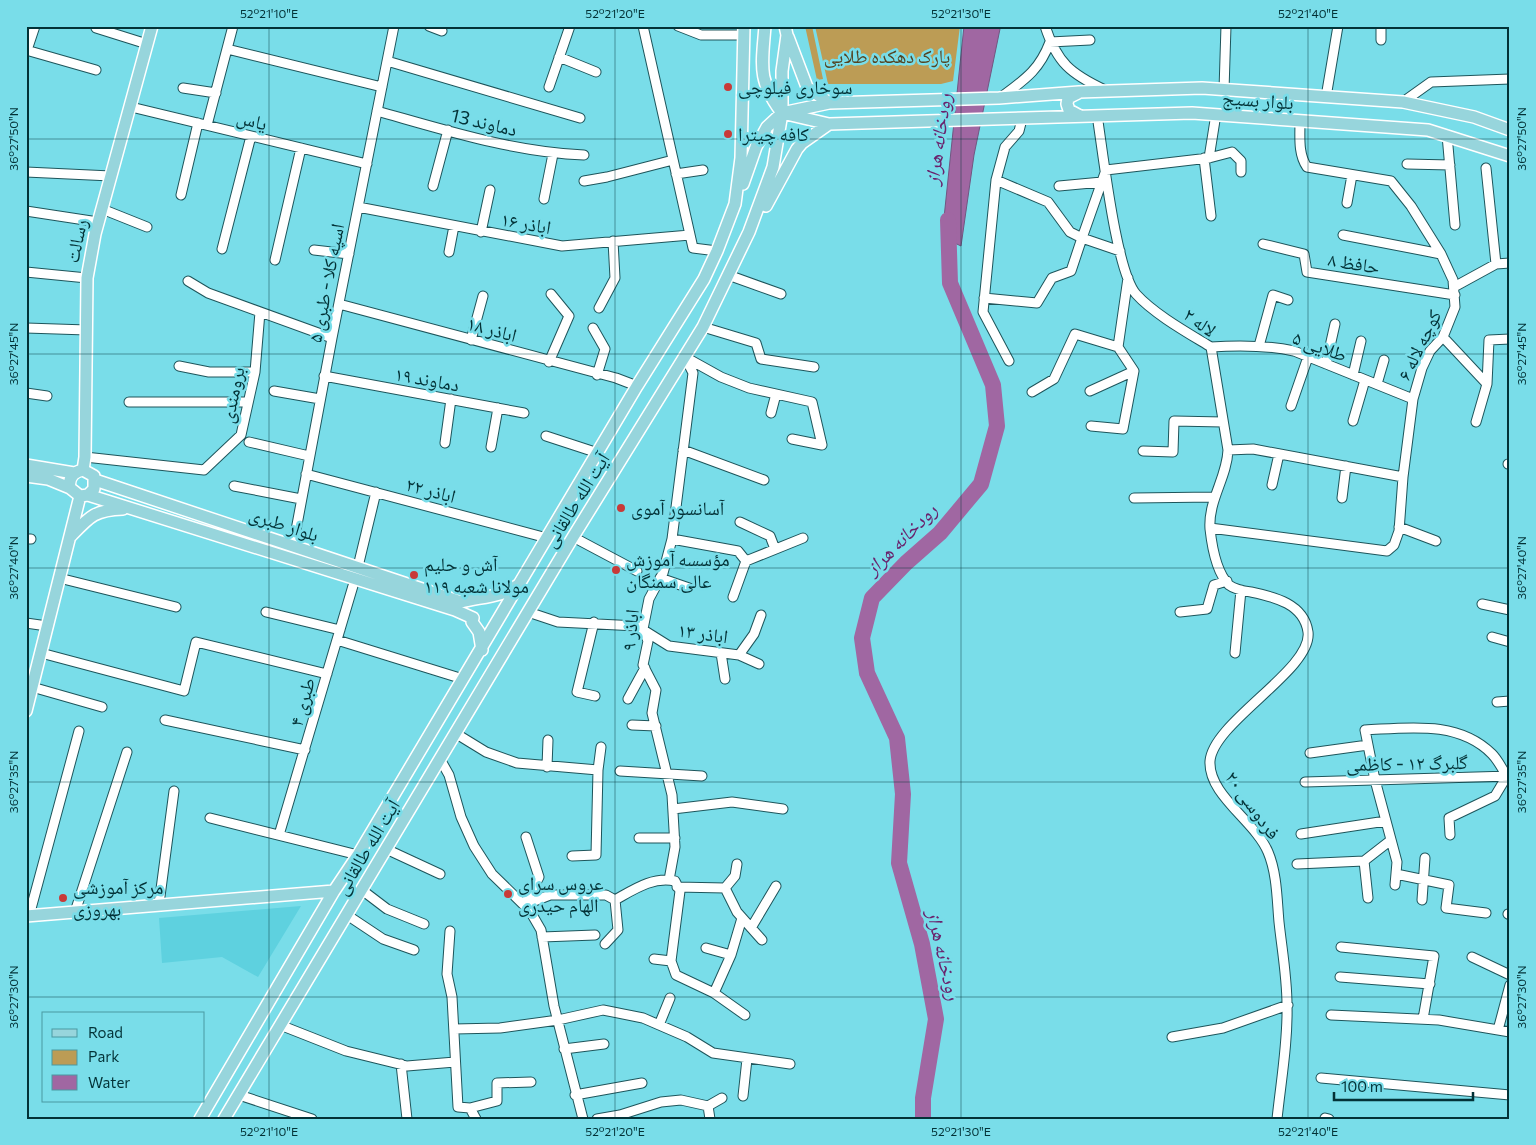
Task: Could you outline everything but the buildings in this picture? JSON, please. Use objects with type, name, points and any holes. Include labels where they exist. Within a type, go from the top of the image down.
[{"type":"main road","name":"رسالت","points":[[78,471],[85,457],[86,278],[98,222],[152,26]]},
{"type":"main road","points":[[735,204],[766,127],[782,113],[769,96],[763,80],[765,26]]},
{"type":"main road","name":"آیت الله طالقانی","points":[[200,1119],[334,890],[358,855],[482,650],[637,386],[704,279],[735,204],[743,136],[744,31]]},
{"type":"main road","name":"آیت الله طالقانی","points":[[224,1119],[573,537],[703,327],[750,232],[773,167],[782,113],[782,71],[786,31]]},
{"type":"main road","points":[[786,31],[807,87],[829,103]]},
{"type":"main road","points":[[763,71],[766,77],[773,79],[779,76],[782,71]]},
{"type":"main road","name":"بلوار بسیج","points":[[782,113],[829,103],[999,98],[1079,92],[1202,88],[1403,102],[1474,117],[1510,130]]},
{"type":"main road","points":[[1079,92],[1068,98],[1066,104],[1069,110],[1080,116]]},
{"type":"main road","name":"بلوار بسیج","points":[[782,113],[829,124],[999,120],[1192,112],[1428,130],[1510,156]]},
{"type":"main road","points":[[750,232],[802,143],[829,124]]},
{"type":"main road","points":[[752,158],[758,154],[765,154],[771,159],[773,167]]},
{"type":"main road","points":[[26,465],[91,473],[95,480],[94,489],[84,496],[70,537],[27,704]]},
{"type":"main road","points":[[70,488],[69,480],[78,471]]},
{"type":"main road","points":[[26,476],[48,479],[84,496]]},
{"type":"main road","name":"بلوار طبری","points":[[95,480],[293,546],[356,573]]},
{"type":"main road","name":"بلوار طبری","points":[[84,496],[356,573],[458,606]]},
{"type":"main road","points":[[70,537],[93,513],[128,508],[143,512]]},
{"type":"main road","points":[[458,606],[488,595],[508,593],[520,583]]},
{"type":"main road","points":[[458,606],[473,618],[472,622],[479,632],[482,650]]},
{"type":"main road","points":[[393,797],[398,810],[411,807]]},
{"type":"main road","points":[[368,838],[376,835],[382,836],[386,849]]},
{"type":"main road","points":[[28,916],[334,890]]},
{"type":"street","points":[[35,26],[27,50],[96,70]]},
{"type":"street","points":[[181,195],[202,124],[216,93],[233,26]]},
{"type":"street","name":"اسپه کلا - طبری ۵","points":[[293,546],[324,376],[394,26]]},
{"type":"street","points":[[429,26],[442,31]]},
{"type":"street","points":[[549,87],[570,26]]},
{"type":"street","points":[[642,26],[693,248],[717,251]]},
{"type":"street","points":[[678,26],[701,35],[744,31]]},
{"type":"street","points":[[1045,26],[1050,42],[1068,70],[1106,91]]},
{"type":"street","points":[[1224,90],[1226,26]]},
{"type":"street","points":[[1326,97],[1338,39],[1338,26]]},
{"type":"street","points":[[1381,26],[1381,40]]},
{"type":"street","points":[[96,28],[147,44]]},
{"type":"street","points":[[1050,42],[1090,40]]},
{"type":"street","points":[[999,98],[1030,76],[1044,58],[1050,42]]},
{"type":"street","points":[[227,49],[382,87]]},
{"type":"street","points":[[560,57],[596,72]]},
{"type":"street","points":[[387,61],[580,118]]},
{"type":"street","points":[[1403,102],[1429,82],[1510,79]]},
{"type":"street","points":[[183,88],[216,93]]},
{"type":"street","name":"یاس","points":[[131,107],[367,164]]},
{"type":"street","name":"دماوند 13","points":[[377,111],[448,130],[553,154],[584,155]]},
{"type":"street","points":[[1211,216],[1206,158],[1216,114]]},
{"type":"street","name":"لاله ۲","points":[[1097,116],[1120,251],[1128,278],[1137,294],[1152,308],[1211,347],[1228,450],[1228,464],[1210,511],[1210,528],[1213,550],[1222,574],[1227,581]]},
{"type":"street","points":[[1009,361],[983,312],[996,180],[1005,147],[1019,131],[1022,119]]},
{"type":"street","points":[[1300,121],[1302,160],[1307,167],[1391,181],[1411,206],[1441,254],[1453,280],[1455,291],[1496,264],[1510,263]]},
{"type":"street","points":[[433,186],[448,130]]},
{"type":"street","points":[[1447,135],[1455,225]]},
{"type":"street","points":[[222,249],[251,136]]},
{"type":"street","points":[[275,260],[301,148]]},
{"type":"street","points":[[984,298],[1037,303],[1052,278],[1071,271],[1106,170],[1206,158],[1232,152],[1241,162],[1240,172]]},
{"type":"street","points":[[544,198],[553,154]]},
{"type":"street","points":[[584,181],[673,160]]},
{"type":"street","points":[[1407,164],[1450,165]]},
{"type":"street","points":[[1486,168],[1496,264]]},
{"type":"street","points":[[676,174],[703,170]]},
{"type":"street","points":[[26,172],[111,176]]},
{"type":"street","points":[[1346,203],[1352,175]]},
{"type":"street","points":[[996,180],[1048,202],[1070,232],[1120,251]]},
{"type":"street","points":[[1059,186],[1102,182]]},
{"type":"street","points":[[482,232],[490,190]]},
{"type":"street","name":"اباذر ۱۶","points":[[358,207],[562,246],[690,235]]},
{"type":"street","points":[[102,209],[147,227]]},
{"type":"street","points":[[26,211],[98,222]]},
{"type":"street","points":[[449,252],[454,226]]},
{"type":"street","points":[[1343,235],[1441,254]]},
{"type":"street","points":[[599,308],[615,278],[614,241]]},
{"type":"street","name":"حافظ ۸","points":[[1263,244],[1304,254],[1307,272],[1455,291]]},
{"type":"street","points":[[314,250],[348,254]]},
{"type":"street","points":[[26,272],[86,278]]},
{"type":"street","points":[[728,275],[781,294]]},
{"type":"street","points":[[1118,347],[1128,278]]},
{"type":"street","points":[[188,281],[208,293],[332,338]]},
{"type":"street","name":"کوچه لاله ۶","points":[[1210,528],[1386,550],[1394,546],[1400,527],[1403,477],[1413,399],[1422,368],[1430,351],[1443,337],[1456,307],[1455,291]]},
{"type":"street","points":[[549,362],[570,316],[551,294]]},
{"type":"street","points":[[1259,346],[1273,295],[1288,300]]},
{"type":"street","points":[[471,340],[483,296]]},
{"type":"street","name":"اباذر ۱۸","points":[[339,304],[597,375],[616,378],[637,386]]},
{"type":"street","name":"برومندی","points":[[85,457],[204,470],[241,435],[255,372],[260,312]]},
{"type":"street","points":[[1326,364],[1335,324]]},
{"type":"street","points":[[703,327],[756,343],[761,359],[814,367]]},
{"type":"street","points":[[26,328],[86,330]]},
{"type":"street","points":[[593,328],[605,350],[597,375]]},
{"type":"street","points":[[1032,392],[1054,379],[1075,334],[1118,347],[1134,371],[1123,429],[1091,426]]},
{"type":"street","points":[[1443,337],[1487,384]]},
{"type":"street","points":[[1476,422],[1487,384],[1489,340],[1510,339]]},
{"type":"street","points":[[1353,375],[1361,341]]},
{"type":"street","name":"طلایی ۵","points":[[1211,347],[1275,347],[1308,357],[1413,399]]},
{"type":"street","points":[[685,357],[721,377],[750,388],[812,402],[822,446],[792,440]]},
{"type":"street","name":"اباذر ۹","points":[[669,880],[674,838],[673,809],[652,713],[656,690],[643,665],[648,642],[643,629],[649,599],[660,578],[672,539],[693,373],[685,357]]},
{"type":"street","points":[[1291,406],[1308,357]]},
{"type":"street","points":[[1377,384],[1384,360]]},
{"type":"street","points":[[179,366],[209,372],[255,372]]},
{"type":"street","points":[[1090,390],[1134,371]]},
{"type":"street","name":"دماوند ۱۹","points":[[324,376],[524,413]]},
{"type":"street","points":[[1353,421],[1365,380]]},
{"type":"street","points":[[274,391],[320,399]]},
{"type":"street","points":[[26,393],[47,396]]},
{"type":"street","points":[[771,413],[776,394]]},
{"type":"street","points":[[445,442],[451,400]]},
{"type":"street","points":[[129,402],[248,402]]},
{"type":"street","points":[[490,448],[498,408]]},
{"type":"street","points":[[1143,451],[1173,452],[1174,421],[1223,422]]},
{"type":"street","points":[[546,436],[598,453]]},
{"type":"street","points":[[249,442],[309,456]]},
{"type":"street","points":[[1228,450],[1253,449],[1403,477]]},
{"type":"street","points":[[683,450],[764,480]]},
{"type":"street","points":[[1272,484],[1279,454]]},
{"type":"street","points":[[1342,498],[1346,466]]},
{"type":"street","name":"اباذر ۲۲","points":[[306,474],[547,538]]},
{"type":"street","points":[[234,486],[301,500]]},
{"type":"street","name":"طبری ۴","points":[[280,835],[356,573],[376,492]]},
{"type":"street","points":[[1134,498],[1214,497]]},
{"type":"street","points":[[740,522],[770,536],[774,550]]},
{"type":"street","points":[[1400,527],[1436,541]]},
{"type":"street","points":[[573,537],[637,571]]},
{"type":"street","points":[[732,597],[746,561],[803,538]]},
{"type":"street","points":[[672,539],[738,551],[746,561]]},
{"type":"street","points":[[60,578],[176,607]]},
{"type":"street","points":[[660,578],[689,588]]},
{"type":"street","points":[[1180,612],[1207,609],[1214,585],[1227,581],[1230,586],[1241,590],[1234,653]]},
{"type":"street","name":"فردوسی ۲۰","points":[[1241,590],[1269,596],[1299,611],[1306,621],[1308,636],[1304,649],[1279,680],[1214,745],[1210,761],[1211,777],[1219,790],[1248,823],[1268,853],[1277,892],[1288,1005],[1277,1119]]},
{"type":"street","points":[[1482,604],[1510,610]]},
{"type":"street","points":[[266,612],[340,630]]},
{"type":"street","name":"اباذر ۱۳","points":[[528,612],[558,622],[594,622],[637,626],[669,646],[738,655],[759,664]]},
{"type":"street","points":[[738,655],[754,634],[761,615]]},
{"type":"street","points":[[594,622],[577,692],[595,696]]},
{"type":"street","points":[[26,623],[48,626]]},
{"type":"street","points":[[1492,637],[1510,642]]},
{"type":"street","points":[[337,640],[463,679]]},
{"type":"street","points":[[41,653],[184,690],[196,642],[327,674]]},
{"type":"street","points":[[721,653],[725,679]]},
{"type":"street","points":[[628,699],[645,668]]},
{"type":"street","points":[[32,688],[102,707]]},
{"type":"street","points":[[1497,702],[1510,701]]},
{"type":"street","points":[[165,720],[305,750]]},
{"type":"street","points":[[632,725],[656,726]]},
{"type":"street","points":[[1395,885],[1397,862],[1375,780],[1366,730],[1428,727],[1468,737],[1492,754],[1509,776],[1495,796],[1449,818],[1450,834]]},
{"type":"street","points":[[28,916],[79,731]]},
{"type":"street","points":[[455,733],[486,752],[517,763],[598,770]]},
{"type":"street","points":[[546,767],[548,740]]},
{"type":"street","points":[[1310,753],[1368,745]]},
{"type":"street","points":[[572,856],[596,855],[598,770],[601,747]]},
{"type":"street","points":[[75,912],[127,752]]},
{"type":"street","points":[[440,759],[449,775],[461,817],[474,846],[492,874],[524,905],[541,930],[564,1049],[583,1119]]},
{"type":"street","points":[[620,771],[702,776]]},
{"type":"street","name":"گلبرگ ۱۲ - کاظمی","points":[[1305,782],[1509,776]]},
{"type":"street","points":[[159,904],[174,790]]},
{"type":"street","points":[[673,809],[732,802],[783,809]]},
{"type":"street","points":[[210,818],[358,855]]},
{"type":"street","points":[[1301,834],[1386,821]]},
{"type":"street","points":[[524,905],[539,877],[526,837]]},
{"type":"street","points":[[639,838],[674,838]]},
{"type":"street","points":[[1297,864],[1364,861],[1391,840]]},
{"type":"street","points":[[386,849],[440,874]]},
{"type":"street","points":[[1422,900],[1425,858]]},
{"type":"street","points":[[1364,861],[1368,898]]},
{"type":"street","points":[[725,888],[735,876],[737,864]]},
{"type":"street","points":[[1396,874],[1449,885],[1446,908],[1486,913]]},
{"type":"street","points":[[615,900],[639,887],[663,878],[674,881],[680,892],[678,921],[671,961],[676,974],[714,994],[745,1015]]},
{"type":"street","points":[[751,928],[776,886]]},
{"type":"street","points":[[677,887],[725,888]]},
{"type":"street","points":[[725,888],[742,918],[762,940]]},
{"type":"street","points":[[362,890],[387,909],[424,924]]},
{"type":"street","points":[[524,905],[550,895],[606,895],[615,900]]},
{"type":"street","points":[[605,944],[618,930],[615,900]]},
{"type":"street","points":[[347,915],[383,939],[414,950]]},
{"type":"street","points":[[714,994],[730,955],[742,918]]},
{"type":"street","points":[[450,931],[447,974],[452,997],[458,1107],[470,1108],[497,1101],[497,1083],[531,1082]]},
{"type":"street","points":[[542,937],[595,935]]},
{"type":"street","points":[[1341,947],[1434,956],[1423,1019]]},
{"type":"street","points":[[706,948],[730,955]]},
{"type":"street","points":[[1472,957],[1510,975]]},
{"type":"street","points":[[654,959],[671,961]]},
{"type":"street","points":[[1340,977],[1430,984]]},
{"type":"street","points":[[1498,1030],[1510,985]]},
{"type":"street","points":[[659,1024],[670,998]]},
{"type":"street","points":[[1172,1037],[1223,1028],[1288,1005]]},
{"type":"street","points":[[454,1028],[500,1028],[558,1020],[603,1010],[643,1018],[659,1024],[687,1037],[713,1053],[790,1064]]},
{"type":"street","points":[[1331,1015],[1423,1019],[1510,1032]]},
{"type":"street","points":[[280,1026],[346,1051],[401,1064],[455,1062]]},
{"type":"street","points":[[564,1049],[604,1044]]},
{"type":"street","points":[[743,1096],[747,1059]]},
{"type":"street","points":[[401,1064],[406,1119]]},
{"type":"street","points":[[1321,1078],[1510,1095]]},
{"type":"street","points":[[575,1095],[642,1082]]},
{"type":"street","points":[[239,1095],[312,1119]]},
{"type":"street","points":[[597,1119],[620,1115],[661,1102],[681,1100],[708,1106],[722,1098]]},
{"type":"street","points":[[708,1106],[710,1119]]},
{"type":"street","points":[[470,1108],[476,1119]]},
{"type":"street","points":[[1325,1118],[1329,1119]]},
{"type":"shaded area","points":[[301,906],[258,977],[222,957],[162,963],[159,918]]},
{"type":"green space","points":[[805,26],[812,26],[823,79],[817,80]]},
{"type":"green space","name":"پارک دهکده طلایی","points":[[815,26],[960,26],[953,81],[941,84],[828,84]]},
{"type":"water","points":[[964,26],[999,26],[1000,29],[974,155],[961,246],[942,237]]},
{"type":"waterway","name":"رودخانه هراز","points":[[923,1119],[923,1098],[936,1019],[922,944],[899,863],[903,794],[897,738],[867,673],[862,638],[872,598],[906,563],[940,533],[981,484],[997,426],[993,385],[950,283],[948,220]]},
{"type":"place","name":"سوخاری فیلوچی","points":[[728,87]]},
{"type":"place","name":"کافه چیترا","points":[[728,134]]},
{"type":"place","name":"آسانسور آموی","points":[[621,508]]},
{"type":"place","name":"مؤسسه آموزش عالی سمنگان","points":[[616,570]]},
{"type":"place","name":"آش و حلیم مولانا شعبه ۱۱۹","points":[[414,575]]},
{"type":"place","name":"عروس سرای الهام حیدری","points":[[508,894]]},
{"type":"place","name":"مرکز آموزشی بهروزی","points":[[63,898]]}]
